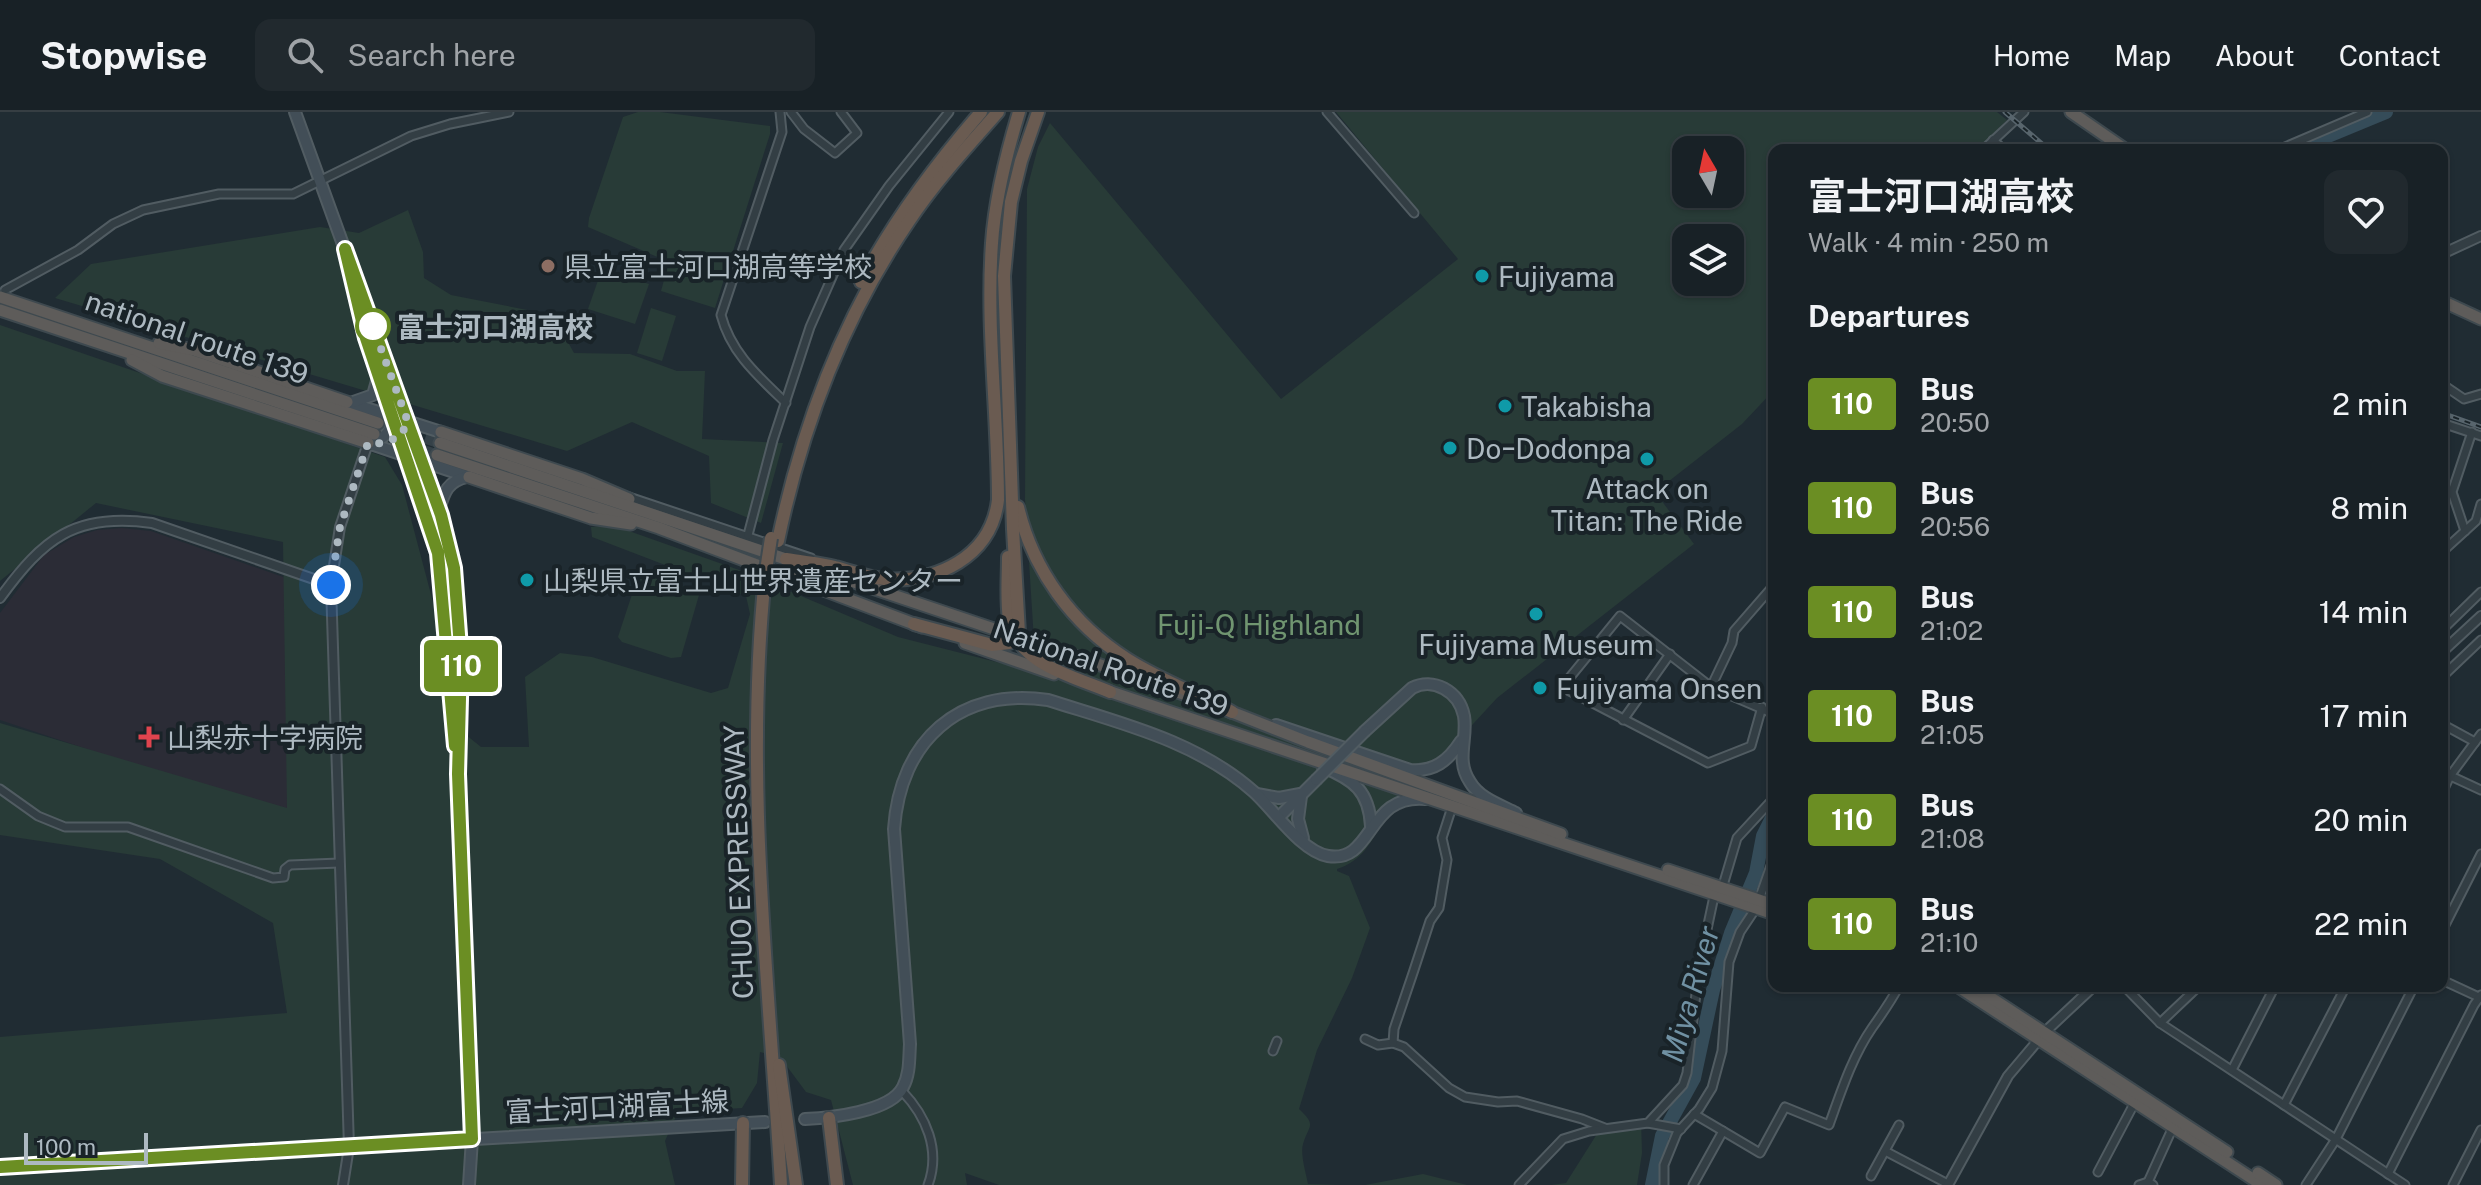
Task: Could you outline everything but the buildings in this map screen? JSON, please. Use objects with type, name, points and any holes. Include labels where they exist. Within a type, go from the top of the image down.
[{"type":"highway","points":[[774,539],[806,410],[845,316],[869,267],[915,193],[981,112]]},
{"type":"highway","points":[[774,539],[802,441],[846,326],[910,219],[998,112]]},
{"type":"highway","points":[[786,559],[834,567],[861,576],[909,579],[957,564],[977,548],[990,529],[997,508],[998,477],[990,286],[992,242],[1001,180],[1019,112]]},
{"type":"highway","points":[[1022,639],[1013,529],[1004,307],[1006,244],[1018,171],[1038,112]]},
{"type":"highway","points":[[2071,112],[2117,144]]},
{"type":"highway","name":"national route 139","points":[[2,293],[373,433]]},
{"type":"highway","points":[[2448,307],[2481,319]]},
{"type":"highway","name":"national route 139","points":[[0,310],[107,346],[162,376],[373,433]]},
{"type":"highway","points":[[112,333],[194,350],[347,402]]},
{"type":"highway","points":[[439,443],[616,493],[665,516]]},
{"type":"highway","name":"National Route 139","points":[[439,443],[665,516],[1000,631]]},
{"type":"highway","name":"National Route 139","points":[[439,443],[914,624],[1278,749],[1754,903],[1768,911]]},
{"type":"highway","points":[[469,477],[591,518],[659,528]]},
{"type":"highway","points":[[998,477],[1007,530],[1008,611],[1026,651],[1040,662],[1110,692]]},
{"type":"highway","points":[[1012,484],[1021,522],[1035,556],[1073,614],[1128,659],[1232,712]]},
{"type":"highway","name":"CHUO EXPRESSWAY","points":[[774,539],[758,667],[757,786],[761,914],[781,1185]]},
{"type":"highway","name":"CHUO EXPRESSWAY","points":[[769,578],[762,742],[767,913],[775,1029],[796,1185]]},
{"type":"highway","points":[[914,624],[992,645],[1022,639]]},
{"type":"highway","name":"National Route 139","points":[[1022,639],[1232,712],[1720,892]]},
{"type":"highway","name":"National Route 139","points":[[1754,903],[1768,904]]},
{"type":"highway","points":[[1968,992],[2044,1035],[2135,1102],[2262,1185]]},
{"type":"highway","points":[[1982,992],[2276,1185]]},
{"type":"highway","points":[[829,1118],[837,1185]]},
{"type":"highway","points":[[742,1185],[743,1123]]},
{"type":"main road","name":"富士河口湖富士線","points":[[295,112],[422,460],[451,551],[457,585],[461,661],[458,774]]},
{"type":"main road","name":"富士河口湖富士線","points":[[345,249],[366,338],[429,520],[440,562],[458,774],[472,1139],[469,1185]]},
{"type":"main road","points":[[347,402],[359,402],[373,395],[378,373]]},
{"type":"main road","points":[[347,402],[408,422],[439,443]]},
{"type":"main road","points":[[373,433],[381,440],[393,417]]},
{"type":"main road","points":[[373,433],[382,444],[399,436],[408,422]]},
{"type":"main road","points":[[373,433],[406,455],[469,477]]},
{"type":"main road","points":[[406,455],[426,436],[439,443]]},
{"type":"main road","points":[[439,510],[452,482],[469,477]]},
{"type":"main road","points":[[1279,817],[1412,688],[1432,684],[1444,688],[1460,705],[1464,718],[1462,741],[1465,773],[1478,793],[1542,827]]},
{"type":"main road","points":[[805,1119],[854,1114],[879,1105],[902,1091],[909,1071],[910,1044],[895,812],[911,760],[934,731],[963,711],[996,698],[1048,700],[1191,749],[1228,770],[1317,853],[1340,856],[1351,853],[1361,845],[1371,826],[1386,809],[1399,802],[1423,799],[1448,805]]},
{"type":"main road","points":[[1232,712],[1312,735],[1410,770],[1422,771],[1446,761],[1462,741]]},
{"type":"main road","points":[[1278,749],[1332,771],[1355,785],[1367,801],[1371,826]]},
{"type":"main road","points":[[1256,794],[1279,798],[1302,794]]},
{"type":"main road","points":[[1302,794],[1298,819],[1305,844]]},
{"type":"main road","name":"富士河口湖富士線","points":[[0,1167],[765,1122]]},
{"type":"street","points":[[2,293],[78,250],[113,224],[143,210],[219,194],[293,194],[411,136],[509,112]]},
{"type":"street","points":[[780,112],[782,132],[721,315],[725,331],[731,336],[742,361],[786,403]]},
{"type":"street","points":[[791,112],[804,129],[835,153],[857,133],[841,112]]},
{"type":"street","points":[[748,535],[810,327],[844,250],[889,186],[949,112]]},
{"type":"street","points":[[1327,112],[1414,213]]},
{"type":"street","points":[[1989,144],[2024,112]]},
{"type":"street","points":[[2292,144],[2367,112]]},
{"type":"street","points":[[1993,140],[1997,144]]},
{"type":"street","points":[[2448,251],[2481,236]]},
{"type":"street","points":[[2448,388],[2464,399],[2481,394]]},
{"type":"street","points":[[2448,425],[2481,436]]},
{"type":"street","points":[[2465,531],[2452,492],[2472,432]]},
{"type":"street","points":[[343,1185],[349,1147],[331,585],[340,527],[373,433]]},
{"type":"street","points":[[616,493],[748,535],[834,567]]},
{"type":"street","points":[[2448,547],[2476,521],[2481,504]]},
{"type":"street","points":[[0,598],[39,550],[63,533],[93,522],[123,519],[152,523],[331,585]]},
{"type":"street","points":[[1711,687],[1732,643],[1734,631],[1768,592]]},
{"type":"street","points":[[2448,624],[2481,592]]},
{"type":"street","points":[[1762,707],[1751,746],[1708,763],[1562,687],[1620,616],[1711,687],[1762,707],[1768,710]]},
{"type":"street","points":[[2448,646],[2481,616]]},
{"type":"street","points":[[2448,671],[2481,640]]},
{"type":"street","points":[[1623,720],[1670,654]]},
{"type":"street","points":[[2448,727],[2475,742]]},
{"type":"street","points":[[2448,772],[2481,734]]},
{"type":"street","points":[[2448,775],[2481,790]]},
{"type":"street","points":[[0,789],[38,816],[65,827],[128,827],[273,878],[284,877],[285,869],[290,865],[339,863]]},
{"type":"street","points":[[1651,1123],[1683,1085],[1687,1073],[1706,927],[1737,838],[1768,804]]},
{"type":"street","points":[[1393,1043],[1394,1029],[1430,921],[1439,908],[1447,860],[1442,838],[1448,805]]},
{"type":"street","points":[[2448,919],[2481,854]]},
{"type":"street","points":[[1664,1185],[1664,1165],[1678,1128],[1694,1114],[1712,1088],[1722,1051],[1729,962],[1768,871]]},
{"type":"street","points":[[2388,1174],[2474,1005],[2481,997],[2448,983]]},
{"type":"street","points":[[1694,1114],[1760,1153],[1785,1107],[1829,1125],[1847,1074],[1871,1028],[1885,1013],[1896,992]]},
{"type":"street","points":[[1885,1151],[1948,1185],[2008,1076],[2088,992]]},
{"type":"street","points":[[2130,992],[2160,1023],[2405,1185]]},
{"type":"street","points":[[2160,1023],[2193,992]]},
{"type":"street","points":[[2232,1070],[2272,992]]},
{"type":"street","points":[[2284,1105],[2343,992]]},
{"type":"street","points":[[2306,1185],[2336,1139],[2411,992]]},
{"type":"street","points":[[1365,1039],[1378,1045],[1393,1043],[1404,1047],[1449,1088],[1465,1097],[1498,1102],[1517,1101],[1606,1129]]},
{"type":"street","points":[[1273,1051],[1277,1041]]},
{"type":"street","points":[[902,1091],[919,1109],[932,1139],[928,1185]]},
{"type":"street","points":[[2098,1172],[2135,1102]]},
{"type":"street","points":[[1519,1185],[1563,1139],[1651,1123],[1678,1128]]},
{"type":"street","points":[[1871,1176],[1899,1125]]},
{"type":"street","points":[[2147,1184],[2173,1127]]},
{"type":"street","points":[[2453,1185],[2481,1130]]},
{"type":"street","points":[[1693,1185],[1723,1131]]},
{"type":"shaded area","name":"山梨赤十字病院","points":[[122,528],[151,531],[315,588],[332,831],[0,720],[0,613],[44,555],[74,537],[97,530]]},
{"type":"green space","points":[[638,112],[770,126],[715,308],[661,291],[669,262],[588,227],[623,117]]},
{"type":"green space","name":"Fuji-Q Highland","points":[[1336,112],[1997,112],[2007,120],[1983,144],[1768,144],[1768,396],[1742,424],[1655,492],[1694,544],[1497,698],[1381,824],[1364,851],[1352,862],[1337,869],[1349,876],[1370,928],[1352,978],[1317,1050],[1299,1109],[1310,1122],[1302,1148],[1308,1184],[1341,1185],[999,1185],[965,1173],[967,1185],[853,1185],[831,1100],[806,1092],[780,1057],[760,1052],[757,1083],[742,1108],[678,1112],[665,1141],[675,1185],[0,1185],[0,1037],[287,1013],[273,923],[160,859],[0,835],[0,723],[287,808],[283,542],[96,503],[0,581],[0,325],[385,457],[402,485],[442,636],[444,717],[481,747],[529,747],[525,677],[560,653],[592,657],[711,693],[728,688],[750,614],[746,596],[592,537],[591,527],[612,525],[742,571],[898,637],[1036,672],[1025,499],[1027,189],[1038,147],[1050,123],[1281,399],[1458,259]]},
{"type":"green space","points":[[408,210],[423,252],[424,278],[451,295],[553,315],[574,353],[630,354],[677,371],[705,371],[702,439],[783,443],[761,523],[711,503],[709,456],[632,422],[567,451],[55,298],[91,264],[320,227],[359,233]]},
{"type":"green space","points":[[602,269],[649,284],[635,324],[588,309]]},
{"type":"green space","points":[[651,308],[676,316],[662,361],[637,353]]},
{"type":"green space","points":[[646,575],[696,590],[699,595],[681,657],[671,658],[622,642],[618,637],[638,576]]},
{"type":"green space","points":[[1641,1119],[1642,1153],[1637,1185],[1551,1185],[1566,1183],[1602,1126]]},
{"type":"green space","points":[[1423,1174],[1467,1185],[1365,1185]]},
{"type":"waterway","name":"Miya River","points":[[2309,144],[2386,112]]},
{"type":"waterway","name":"Miya River","points":[[1652,1185],[1662,1136],[1694,1078],[1713,990],[1731,933],[1756,873],[1768,826]]},
{"type":"tunnel","points":[[378,423],[440,443]]},
{"type":"tunnel","points":[[376,435],[437,455]]},
{"type":"railway","points":[[2005,112],[2042,144]]},
{"type":"railway","points":[[2448,415],[2481,427]]},
{"type":"bus line","name":"110","points":[[0,1167],[472,1139],[458,774],[461,661],[457,585],[441,515],[345,249],[366,338],[438,553],[455,746]]},
{"type":"place","name":"県立富士河口湖高等学校","points":[[548,266]]},
{"type":"place","name":"Fujiyama","points":[[1482,276]]},
{"type":"place","name":"富士河口湖高校","points":[[373,326]]},
{"type":"place","name":"Takabisha","points":[[1505,406]]},
{"type":"place","name":"DoｰDodonpa","points":[[1450,448]]},
{"type":"place","name":"Attack on Titan: The Ride","points":[[1647,459]]},
{"type":"place","name":"山梨県立富士山世界遺産センター","points":[[527,580]]},
{"type":"place","name":"Fujiyama Museum","points":[[1536,614]]},
{"type":"place","name":"Fujiyama Onsen","points":[[1540,688]]},
{"type":"place","name":"山梨赤十字病院","points":[[149,737]]},
{"type":"route","points":[[331,585],[340,527],[368,443],[390,442],[399,436],[408,422],[370,319],[373,326]]}]
